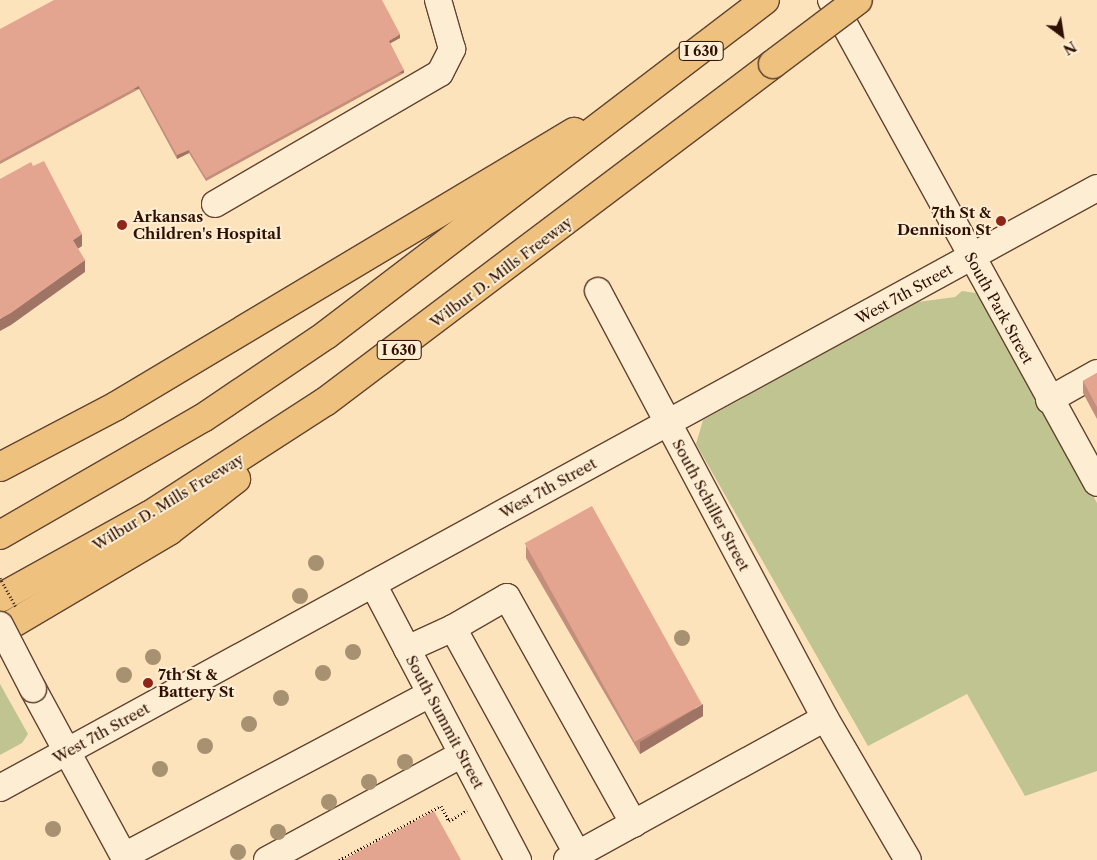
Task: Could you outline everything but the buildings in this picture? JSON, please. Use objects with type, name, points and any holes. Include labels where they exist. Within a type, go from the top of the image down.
[{"type":"highway","name":"Wilbur D. Mills Freeway","points":[[0,598],[150,515],[325,402],[858,0]]},
{"type":"highway","name":"I 630","points":[[0,535],[119,468],[268,375],[656,87],[756,7]]},
{"type":"highway","points":[[0,467],[124,401],[486,181],[656,87]]},
{"type":"highway","points":[[0,631],[169,531],[325,402]]},
{"type":"street","points":[[215,204],[440,73],[452,48],[438,0]]},
{"type":"street","name":"South Park Street","points":[[831,0],[1049,400],[1097,483]]},
{"type":"street","name":"West 7th Street","points":[[0,788],[1097,188]]},
{"type":"street","name":"South Schiller Street","points":[[598,291],[825,718],[908,860]]},
{"type":"street","points":[[1049,400],[1097,373]]},
{"type":"street","name":"South Summit Street","points":[[373,584],[518,860]]},
{"type":"street","points":[[407,649],[453,628],[507,598],[634,824]]},
{"type":"street","points":[[0,625],[125,858],[430,694]]},
{"type":"street","points":[[453,628],[572,857],[825,718]]},
{"type":"street","points":[[267,860],[462,754]]},
{"type":"path","points":[[339,860],[441,806],[449,821],[472,807]]},
{"type":"green space","points":[[962,291],[976,293],[991,305],[1097,503],[1097,771],[1025,796],[967,694],[868,746],[696,444],[703,420],[918,302],[955,297]]},
{"type":"green space","points":[[0,684],[28,734],[22,743],[0,755]]},
{"type":"place","name":"7th St & Dennison St","points":[[1001,221]]},
{"type":"place","name":"Arkansas Children's Hospital","points":[[122,225]]},
{"type":"place","name":"7th St & Battery St","points":[[148,683]]}]
